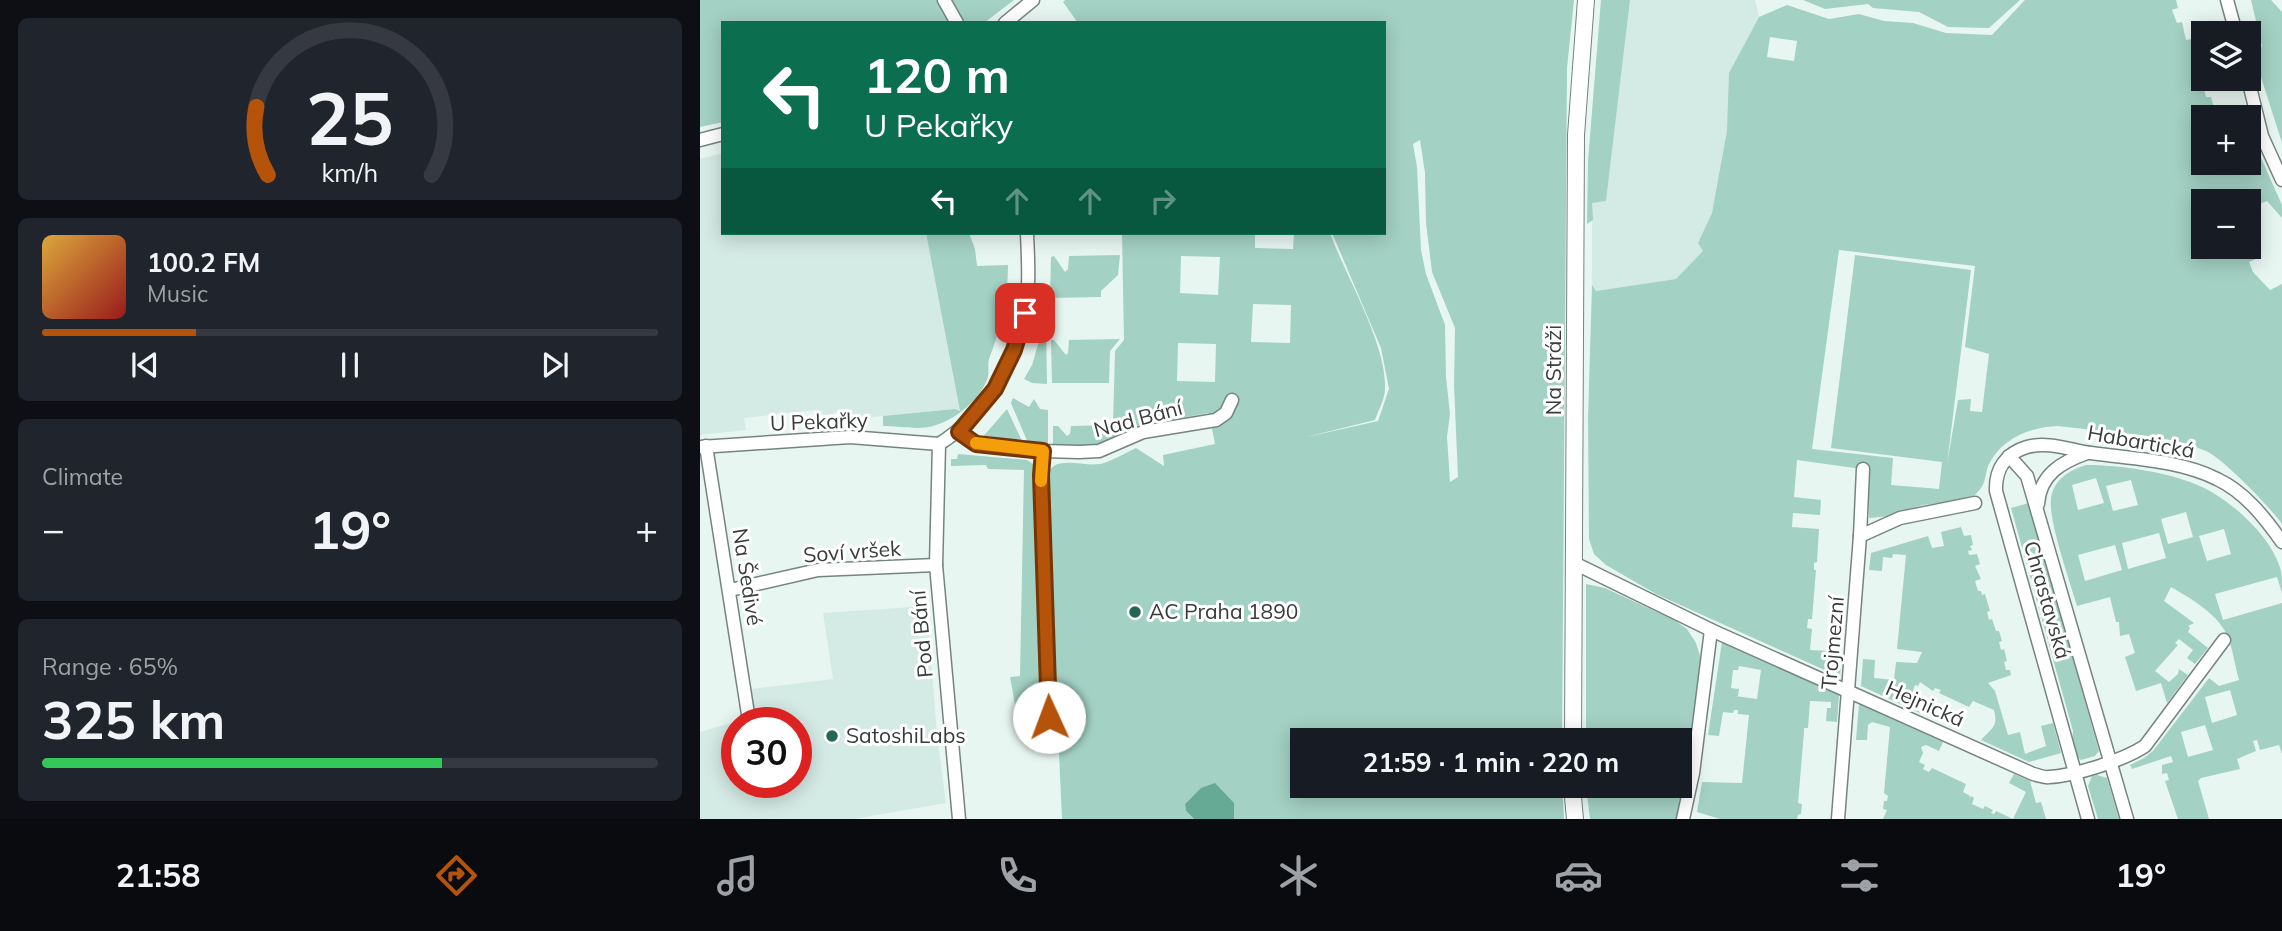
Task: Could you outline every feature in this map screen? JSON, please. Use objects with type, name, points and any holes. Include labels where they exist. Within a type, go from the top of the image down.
[{"type":"street","points":[[944,0],[956,21]]},
{"type":"street","points":[[1007,21],[1033,0]]},
{"type":"street","name":"Na Stráži","points":[[1573,728],[1576,135],[1586,0]]},
{"type":"street","points":[[2227,0],[2233,21]]},
{"type":"street","points":[[2251,91],[2262,136],[2282,180]]},
{"type":"street","points":[[700,139],[721,134]]},
{"type":"street","points":[[939,444],[959,432],[995,389],[1014,350],[1025,313],[1027,235]]},
{"type":"street","name":"Nad Bání","points":[[1043,451],[1099,451],[1143,432],[1216,419],[1226,413],[1232,400]]},
{"type":"street","points":[[959,432],[976,444],[1043,451],[1041,475],[1050,742]]},
{"type":"street","name":"U Pekařky","points":[[703,447],[850,437],[939,444]]},
{"type":"street","name":"Pod Bání","points":[[939,444],[936,565],[959,819]]},
{"type":"street","name":"Habartická","points":[[2009,456],[2029,446],[2041,445],[2200,471],[2220,480],[2251,505],[2282,542]]},
{"type":"street","name":"Na Šedivé","points":[[703,447],[730,590],[747,707]]},
{"type":"street","name":"Chrastavská","points":[[2038,511],[2040,491],[2050,473],[2057,466],[2088,453]]},
{"type":"street","name":"Chrastavská","points":[[2088,819],[1996,491],[1997,473],[2009,456],[2027,476],[2127,819]]},
{"type":"street","name":"Trojmezní","points":[[1838,819],[1863,470]]},
{"type":"street","points":[[1860,536],[1900,518],[1976,503]]},
{"type":"street","name":"Hejnická","points":[[1574,563],[1711,630],[2047,778],[2110,762],[2145,746],[2224,640]]},
{"type":"street","name":"Soví vršek","points":[[730,590],[818,570],[936,565]]},
{"type":"street","points":[[1683,819],[1693,773],[1711,630]]},
{"type":"street","points":[[1573,798],[1574,819]]},
{"type":"shaded area","points":[[700,0],[1014,0],[987,21],[721,21],[721,122],[700,127]]},
{"type":"shaded area","points":[[1574,0],[1567,68],[1562,728],[1290,728],[1290,798],[1563,798],[1564,819],[1234,819],[1233,811],[1192,797],[1185,804],[1186,811],[1194,819],[1062,819],[1056,687],[1053,687],[1047,476],[1056,465],[1104,463],[1136,448],[1164,466],[1163,455],[1215,444],[1209,413],[1139,425],[1093,446],[1053,445],[1053,426],[1058,426],[1067,436],[1071,426],[1113,425],[1115,351],[1124,340],[1122,235],[1255,235],[1255,248],[1293,249],[1294,235],[1331,235],[1373,331],[1384,371],[1385,393],[1375,420],[1302,438],[1378,421],[1389,389],[1381,348],[1333,235],[1386,235],[1386,21],[1077,21],[1063,2]],"holes":[[[1420,140],[1425,173],[1426,223],[1432,272],[1455,328],[1454,385],[1458,477],[1450,482],[1447,437],[1450,414],[1445,325],[1426,274],[1421,250],[1417,167],[1413,144]],[[1181,256],[1220,257],[1218,295],[1180,293]],[[1253,304],[1291,305],[1290,343],[1251,342]],[[1178,343],[1216,344],[1215,382],[1177,381]]]},
{"type":"shaded area","points":[[1601,0],[1630,0],[1606,201],[1592,203],[1593,220],[1587,224],[1588,161]]},
{"type":"shaded area","points":[[1630,0],[1755,0],[1759,17],[1729,73],[1729,125],[1712,213],[1698,243],[1704,251],[1677,279],[1596,291],[1592,285],[1592,203],[1606,200]]},
{"type":"shaded area","points":[[1803,0],[2020,0],[1989,28],[1948,27],[1919,12],[1873,8],[1868,4],[1825,9]]},
{"type":"shaded area","points":[[2025,0],[2176,0],[2178,8],[2172,10],[2177,23],[2182,22],[2186,40],[2191,39],[2191,91],[2204,91],[2206,97],[2211,97],[2213,105],[2191,105],[2191,175],[2261,175],[2261,158],[2282,205],[2282,218],[2267,201],[2261,203],[2261,189],[2191,189],[2191,259],[2256,259],[2249,262],[2253,272],[2270,290],[2282,284],[2282,524],[2247,485],[2208,452],[2174,441],[2134,434],[2058,426],[2027,432],[2000,448],[1988,466],[1983,485],[1971,499],[1923,505],[1891,516],[1869,518],[1869,470],[1797,460],[1794,497],[1821,500],[1820,515],[1793,513],[1792,527],[1819,529],[1817,562],[1814,563],[1816,570],[1812,619],[1808,619],[1807,628],[1812,629],[1810,650],[1831,651],[1832,647],[1842,648],[1840,677],[1656,594],[1606,565],[1594,554],[1589,539],[1588,419],[1592,285],[1596,291],[1676,279],[1703,251],[1698,243],[1712,213],[1727,131],[1729,73],[1759,17],[1787,5],[1829,19],[1859,14],[1884,21],[1913,23],[1946,33],[1992,35]],"holes":[[[1770,37],[1797,41],[1794,61],[1767,57]],[[1839,250],[1975,266],[1965,347],[1989,354],[1982,412],[1970,411],[1971,399],[1958,400],[1947,464],[1971,270],[1855,255],[1831,448],[1942,462],[1939,489],[1891,485],[1893,458],[1812,449]]]},
{"type":"shaded area","points":[[2251,0],[2271,0],[2282,12],[2282,143],[2261,77],[2261,21],[2256,21]]},
{"type":"shaded area","points":[[721,154],[721,235],[926,235],[960,412],[955,409],[843,420],[842,412],[818,416],[816,410],[744,418],[746,430],[700,435],[700,159]]},
{"type":"shaded area","points":[[926,235],[970,235],[977,266],[1008,265],[1003,313],[989,359],[987,380],[966,407],[952,418],[930,427],[883,426],[883,416],[955,409],[960,411]]},
{"type":"shaded area","points":[[1120,255],[1118,275],[1101,291],[1101,297],[1050,298],[1051,257],[1054,256],[1065,272],[1068,269],[1069,256]]},
{"type":"shaded area","points":[[1043,328],[1046,328],[1047,384],[1032,383],[1024,379],[1032,365]]},
{"type":"shaded area","points":[[1120,339],[1110,351],[1109,383],[1052,383],[1051,340],[1054,340],[1066,355],[1069,340]]},
{"type":"shaded area","points":[[1013,398],[1029,407],[1034,399],[1040,409],[1048,410],[1048,445],[1028,443],[1011,403]]},
{"type":"shaded area","points":[[1007,409],[1023,443],[981,439]]},
{"type":"shaded area","points":[[958,454],[1027,460],[1033,464],[1042,738],[1035,739],[1019,726],[1010,677],[1020,676],[1024,470],[988,469],[986,465],[951,466],[951,459],[957,459]]},
{"type":"shaded area","points":[[2086,465],[2145,470],[2202,487],[2226,501],[2250,522],[2277,558],[2281,571],[2282,593],[2277,577],[2215,594],[2223,620],[2282,603],[2282,754],[2279,745],[2260,750],[2257,740],[2253,741],[2256,751],[2237,759],[2240,769],[2201,778],[2198,781],[2209,819],[2178,819],[2165,781],[2169,780],[2167,773],[2162,774],[2162,765],[2173,762],[2171,756],[2132,769],[2130,765],[2153,751],[2209,678],[2219,686],[2239,680],[2228,637],[2212,615],[2171,587],[2164,601],[2194,623],[2188,626],[2188,632],[2208,648],[2195,664],[2187,658],[2193,650],[2179,639],[2175,643],[2178,645],[2155,671],[2169,682],[2178,674],[2179,669],[2188,675],[2167,703],[2161,683],[2136,691],[2125,657],[2135,653],[2129,634],[2120,636],[2119,622],[2116,622],[2110,597],[2077,606],[2056,536],[2051,508],[2055,486],[2064,476]],"holes":[[[2096,478],[2104,503],[2078,510],[2072,485]],[[2131,480],[2138,505],[2113,511],[2106,486]],[[2186,512],[2193,537],[2168,544],[2161,519]],[[2224,529],[2231,554],[2207,561],[2199,536]],[[2159,533],[2166,558],[2128,569],[2122,543]],[[2115,545],[2122,570],[2085,581],[2078,555]],[[2230,690],[2237,715],[2212,723],[2205,697]],[[2205,725],[2213,750],[2188,757],[2181,732]]]},
{"type":"shaded area","points":[[2029,503],[2099,751],[2095,756],[2081,760],[2074,751],[2073,731],[2011,508]]},
{"type":"shaded area","points":[[1961,527],[1964,536],[1971,535],[1973,545],[1970,546],[1972,550],[1968,551],[1969,555],[1977,554],[1980,564],[1975,566],[1981,579],[1975,581],[1978,591],[1981,591],[1982,595],[1985,594],[1990,611],[1987,612],[1989,620],[1992,619],[1996,631],[1999,631],[2001,650],[2004,649],[2007,661],[2004,662],[2006,670],[2010,670],[2011,675],[1988,683],[1995,691],[2008,735],[2020,732],[2025,754],[2046,746],[2041,726],[2053,723],[2061,753],[2029,762],[1981,740],[1995,724],[1994,710],[1973,701],[1969,707],[1939,693],[1941,690],[1935,688],[1933,691],[1920,682],[1918,686],[1915,685],[1913,698],[1924,703],[1920,713],[1861,686],[1863,659],[1875,660],[1874,678],[1894,680],[1896,662],[1917,663],[1922,652],[1897,649],[1906,555],[1893,554],[1892,558],[1883,557],[1882,571],[1869,570],[1871,553],[1928,536],[1932,548],[1944,546],[1941,532]]},
{"type":"shaded area","points":[[1586,584],[1605,588],[1674,620],[1687,629],[1696,643],[1700,656],[1700,671],[1692,735],[1692,728],[1586,728]]},
{"type":"shaded area","points":[[927,606],[937,735],[946,803],[854,819],[700,819],[700,732],[721,726],[721,798],[812,798],[812,707],[754,707],[751,689],[833,679],[823,613]]},
{"type":"shaded area","points":[[1722,642],[1839,694],[1837,722],[1826,721],[1827,708],[1831,708],[1831,702],[1810,701],[1808,728],[1804,728],[1798,803],[1802,804],[1801,814],[1797,819],[1720,819],[1697,812],[1702,782],[1742,783],[1749,715],[1738,714],[1738,710],[1733,713],[1723,712],[1719,736],[1708,735]],"holes":[[[1739,666],[1761,670],[1757,699],[1735,696],[1738,696],[1739,689],[1731,688],[1733,670],[1738,670]]]},
{"type":"shaded area","points":[[1859,704],[1943,742],[1939,751],[1926,745],[1921,747],[1923,753],[1919,762],[1925,765],[1923,769],[1929,772],[1932,768],[1966,784],[1963,792],[1970,796],[1969,799],[1971,796],[1974,798],[1972,804],[1983,809],[1985,806],[1993,810],[1991,813],[1996,811],[2013,819],[1883,819],[1887,810],[1883,809],[1888,796],[1884,793],[1890,727],[1872,722],[1868,725],[1867,740],[1856,740]]},
{"type":"shaded area","points":[[2014,774],[2030,781],[2036,803],[2041,802],[2046,819],[2013,819],[2026,792],[2009,783]]},
{"type":"shaded area","points":[[2092,776],[2107,778],[2119,819],[2098,819],[2088,786]]},
{"type":"shaded area","points":[[1215,783],[1234,803],[1234,819],[1194,819],[1186,811],[1185,804],[1201,788]]},
{"type":"shaded area","points":[[1587,798],[1680,798],[1676,819],[1590,819]]},
{"type":"slow traffic","points":[[976,443],[1043,451],[1041,481]]},
{"type":"place","name":"AC Praha 1890","points":[[1135,612]]},
{"type":"place","name":"SatoshiLabs","points":[[832,736]]},
{"type":"route","points":[[1025,313],[1014,350],[995,389],[959,432],[976,444],[1043,451],[1041,475],[1049,717]]}]
